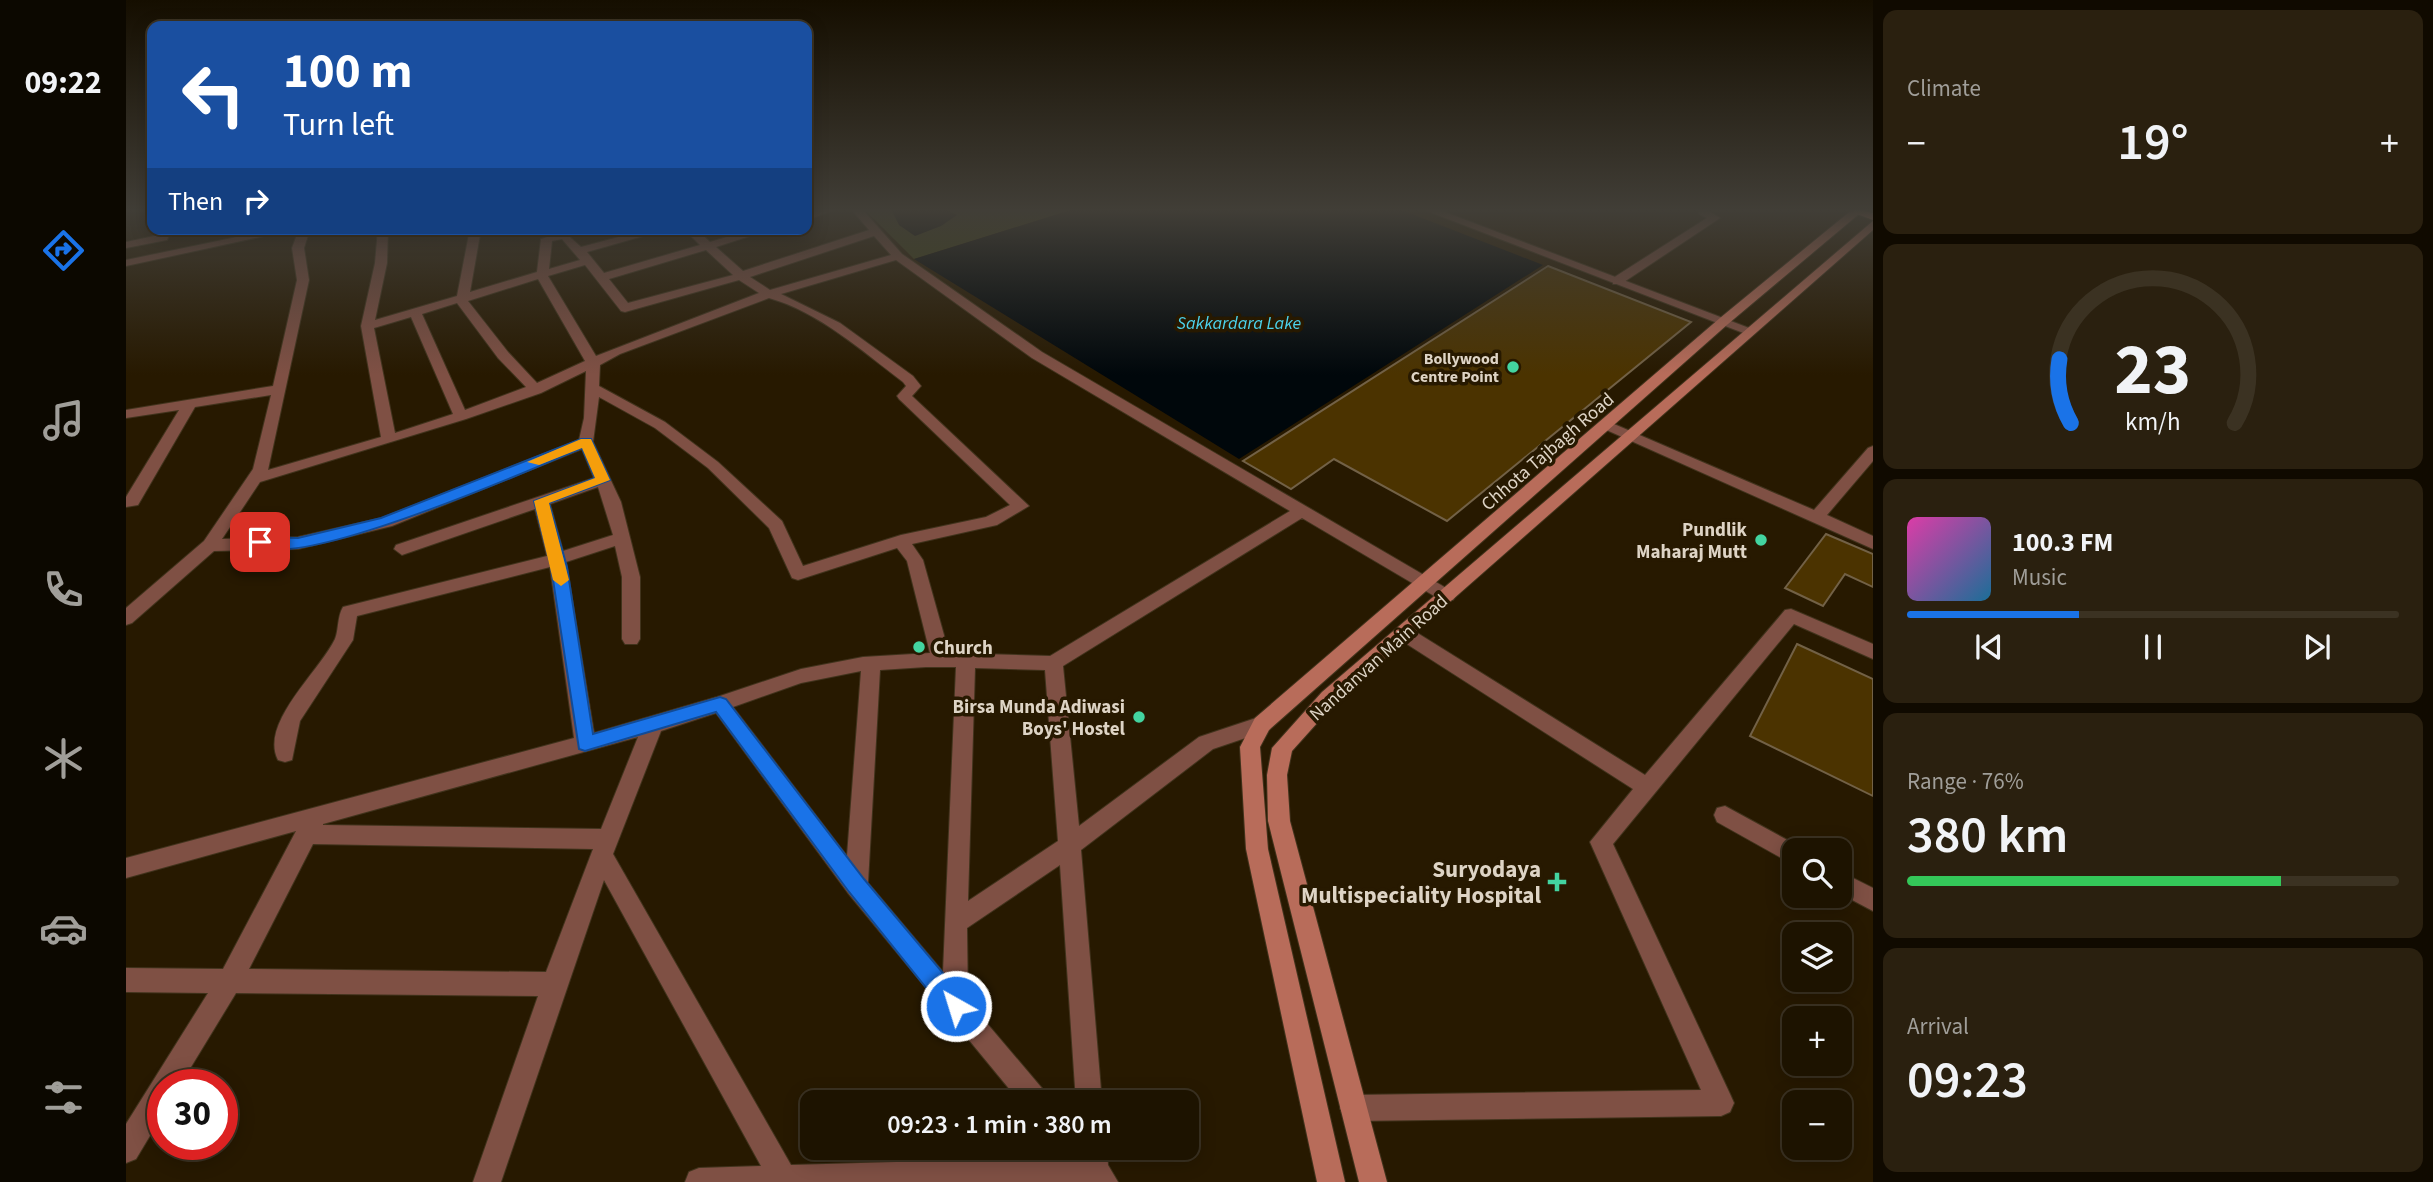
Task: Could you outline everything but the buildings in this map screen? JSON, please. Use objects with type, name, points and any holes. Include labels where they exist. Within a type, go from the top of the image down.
[{"type":"main road","name":"Chhota Tajbagh Road","points":[[1262,724],[1724,321],[1795,264]]},
{"type":"main road","points":[[1751,331],[1827,264]]},
{"type":"main road","name":"Nandanvan Main Road","points":[[1373,1182],[1279,821],[1277,775],[1282,748],[1329,697],[1405,634],[1751,331]]},
{"type":"main road","points":[[1262,724],[1250,747],[1257,849],[1331,1182]]},
{"type":"street","points":[[126,618],[210,545],[261,469],[303,280],[301,264]]},
{"type":"street","points":[[381,264],[368,326],[389,440]]},
{"type":"street","points":[[469,264],[462,300],[503,355],[536,390]]},
{"type":"street","points":[[544,264],[542,276],[593,363],[586,442],[613,502],[631,577],[631,639]]},
{"type":"street","points":[[368,326],[578,264]]},
{"type":"street","points":[[591,264],[625,308],[777,264]]},
{"type":"street","points":[[602,277],[648,264]]},
{"type":"street","points":[[592,388],[660,425],[713,465],[776,525],[798,575],[901,541],[991,521],[1021,506],[904,396],[914,386],[908,379],[836,326],[786,299],[768,294],[728,264]]},
{"type":"street","points":[[254,479],[389,440],[536,390],[615,351],[768,294],[870,264]]},
{"type":"street","points":[[909,264],[1037,355],[1447,596]]},
{"type":"street","points":[[1572,264],[1751,331]]},
{"type":"street","points":[[1616,281],[1643,264]]},
{"type":"street","points":[[415,313],[461,416]]},
{"type":"street","points":[[126,414],[279,389]]},
{"type":"street","points":[[126,502],[132,501],[190,403]]},
{"type":"street","points":[[1606,425],[1873,543]]},
{"type":"street","points":[[210,545],[298,543],[386,522],[586,442]]},
{"type":"street","points":[[1816,517],[1867,467],[1873,450]]},
{"type":"street","points":[[402,549],[603,480]]},
{"type":"street","points":[[541,501],[557,559],[585,743]]},
{"type":"street","points":[[126,868],[312,825],[653,725],[801,676],[871,665],[941,660],[1053,663],[1303,510]]},
{"type":"street","points":[[285,754],[284,744],[290,719],[344,640],[349,612],[557,559],[622,538]]},
{"type":"street","points":[[901,541],[915,560],[941,660]]},
{"type":"street","points":[[1353,1108],[1721,1103],[1601,842],[1791,615],[1873,652]]},
{"type":"street","points":[[1405,634],[1647,787]]},
{"type":"street","points":[[956,1006],[956,922],[966,661]]},
{"type":"street","points":[[1053,663],[1057,680],[1088,1090]]},
{"type":"street","points":[[856,886],[871,665]]},
{"type":"street","points":[[720,704],[856,886],[1027,1090]]},
{"type":"street","points":[[956,922],[1068,847],[1206,743],[1262,724]]},
{"type":"street","points":[[487,1182],[554,984],[604,847],[653,725]]},
{"type":"street","points":[[1725,815],[1782,848]]},
{"type":"street","points":[[312,825],[604,847]]},
{"type":"street","points":[[175,1069],[229,982],[312,825]]},
{"type":"street","points":[[604,847],[783,1179]]},
{"type":"street","points":[[1852,888],[1873,900]]},
{"type":"street","points":[[126,980],[554,984]]},
{"type":"street","points":[[126,1149],[147,1115]]},
{"type":"street","points":[[699,1182],[1097,1167]]},
{"type":"water","name":"Sakkardara Lake","points":[[922,264],[1543,265],[1239,459]]},
{"type":"slow traffic","points":[[534,462],[586,442],[603,480],[541,501],[561,580]]},
{"type":"place","name":"Bollywood Centre Point","points":[[1513,367]]},
{"type":"place","name":"Pundlik Maharaj Mutt","points":[[1761,540]]},
{"type":"place","name":"Church","points":[[919,647]]},
{"type":"place","name":"Birsa Munda Adiwasi Boys' Hostel","points":[[1139,717]]},
{"type":"place","name":"Suryodaya Multispeciality Hospital","points":[[1557,882]]},
{"type":"route","points":[[260,542],[298,543],[386,522],[586,442],[603,480],[541,501],[559,567],[585,743],[720,704],[856,886],[956,1006]]}]
